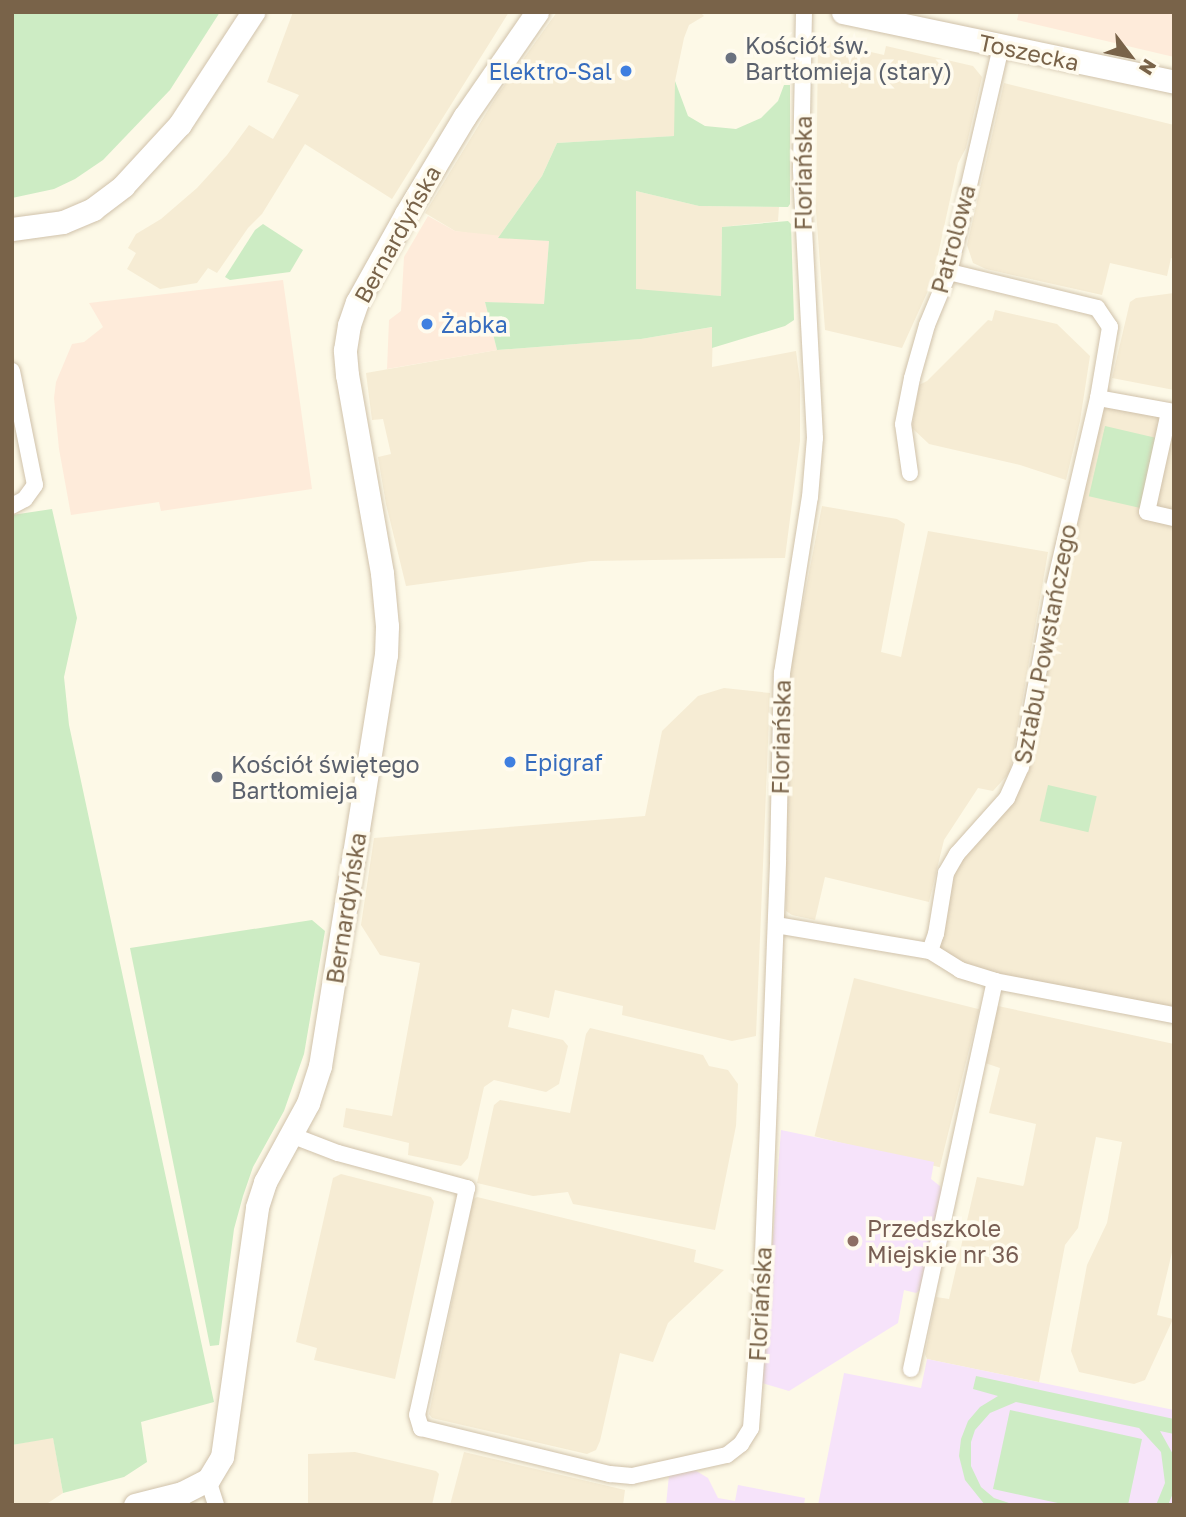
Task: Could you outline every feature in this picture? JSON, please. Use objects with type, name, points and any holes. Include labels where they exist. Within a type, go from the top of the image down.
[{"type":"street","points":[[12,229],[63,222],[93,209],[123,186],[180,124],[253,12]]},
{"type":"street","name":"Bernardyńska","points":[[208,1480],[222,1457],[257,1207],[265,1182],[308,1103],[320,1066],[386,655],[387,614],[382,573],[347,375],[345,349],[349,325],[357,302],[406,214],[465,116],[537,12]]},
{"type":"street","name":"Floriańska","points":[[291,1135],[338,1153],[467,1188],[417,1415],[421,1428],[610,1474],[632,1476],[727,1455],[741,1444],[751,1429],[775,925],[782,673],[810,497],[816,402],[807,331],[801,168],[804,12]]},
{"type":"street","name":"Toszecka","points":[[843,12],[1174,82]]},
{"type":"street","name":"Patrolowa","points":[[910,473],[903,424],[912,378],[927,325],[949,272],[1001,46]]},
{"type":"street","name":"Sztabu Powstańczego","points":[[930,951],[936,934],[946,873],[957,854],[1007,798],[1021,766],[1054,587],[1098,398],[1110,327],[1097,308],[949,272]]},
{"type":"street","points":[[12,371],[35,485],[26,499],[12,506]]},
{"type":"street","points":[[1098,398],[1171,412],[1147,512],[1174,518]]},
{"type":"street","points":[[775,925],[930,951],[960,970],[995,981],[1174,1015]]},
{"type":"street","points":[[911,1369],[995,981]]},
{"type":"street","points":[[135,1505],[182,1493],[208,1480],[216,1505]]},
{"type":"shaded area","points":[[293,12],[509,12],[392,199],[305,144],[262,214],[248,228],[217,273],[208,268],[197,283],[160,289],[127,269],[136,253],[128,248],[136,234],[161,219],[197,188],[227,155],[249,125],[273,139],[299,95],[267,82]]},
{"type":"shaded area","points":[[557,12],[700,12],[704,16],[689,25],[684,38],[675,81],[675,136],[557,143],[542,176],[498,238],[455,231],[425,213],[496,97]]},
{"type":"shaded area","points":[[1019,12],[1174,12],[1174,57],[1017,20]]},
{"type":"shaded area","points":[[818,40],[884,55],[886,46],[973,66],[982,77],[966,148],[958,163],[932,282],[902,348],[825,330],[816,211]]},
{"type":"shaded area","points":[[1004,83],[1174,125],[1174,259],[1171,258],[1167,276],[1110,263],[1102,295],[986,269],[973,263],[967,245]]},
{"type":"shaded area","points":[[636,191],[699,206],[779,207],[778,221],[722,227],[721,296],[636,290]]},
{"type":"shaded area","points":[[428,216],[455,231],[549,241],[544,305],[485,302],[497,350],[387,369],[389,320],[401,311],[404,257]]},
{"type":"shaded area","points":[[283,280],[312,489],[161,511],[159,502],[71,515],[59,449],[54,398],[56,382],[72,344],[84,342],[103,327],[89,303]]},
{"type":"shaded area","points":[[1174,293],[1174,390],[1112,378],[1130,302],[1136,298]]},
{"type":"shaded area","points":[[995,310],[1057,324],[1090,356],[1080,421],[1066,480],[1020,465],[929,444],[912,428],[919,385],[927,381],[988,320],[992,321]]},
{"type":"shaded area","points":[[713,327],[712,367],[796,351],[800,382],[800,441],[785,558],[591,561],[406,586],[386,504],[378,457],[391,454],[383,419],[372,420],[366,373],[497,350],[641,339]]},
{"type":"shaded area","points":[[1102,403],[1174,417],[1174,1012],[996,976],[951,962],[936,947],[953,869],[1027,767]]},
{"type":"shaded area","points":[[822,506],[897,519],[905,524],[881,652],[901,657],[928,531],[1048,552],[1010,772],[993,791],[978,788],[944,840],[929,902],[825,877],[815,920],[786,911],[786,752],[792,660]]},
{"type":"shaded area","points":[[724,688],[770,693],[756,1036],[732,1041],[622,1015],[623,1006],[555,990],[549,1018],[512,1009],[508,1027],[563,1040],[568,1046],[559,1084],[546,1092],[494,1080],[484,1087],[468,1158],[461,1166],[408,1155],[409,1143],[343,1127],[346,1108],[392,1116],[420,963],[380,955],[361,925],[374,838],[645,816],[662,731],[698,696]]},
{"type":"shaded area","points":[[854,978],[979,1009],[940,1167],[815,1136]]},
{"type":"shaded area","points":[[998,1006],[1174,1044],[1174,1244],[1157,1315],[1173,1319],[1145,1380],[1134,1384],[1079,1372],[1071,1351],[1087,1265],[1107,1223],[1122,1142],[1096,1137],[1078,1228],[1065,1245],[1039,1382],[927,1359],[925,1354],[936,1297],[949,1299],[977,1177],[1023,1186],[1024,1184],[1036,1124],[989,1113],[1000,1068],[985,1063]]},
{"type":"shaded area","points":[[590,1028],[703,1055],[709,1066],[728,1070],[738,1084],[736,1126],[715,1230],[573,1204],[568,1192],[533,1196],[477,1183],[494,1105],[500,1100],[570,1113],[586,1034]]},
{"type":"shaded area","name":"Przedszkole Miejskie nr 36","points":[[781,1130],[934,1162],[931,1179],[940,1186],[942,1194],[923,1288],[916,1293],[904,1290],[898,1323],[789,1391],[762,1383]]},
{"type":"shaded area","points":[[341,1174],[431,1197],[434,1202],[395,1379],[314,1360],[317,1348],[296,1342],[333,1178]]},
{"type":"shaded area","points":[[477,1197],[696,1250],[694,1262],[724,1270],[668,1323],[653,1362],[620,1353],[596,1450],[587,1454],[432,1418],[429,1414],[473,1199]]},
{"type":"shaded area","points":[[927,1359],[1174,1410],[1174,1505],[818,1505],[844,1373],[921,1388]]},
{"type":"shaded area","points":[[53,1437],[63,1493],[45,1505],[12,1505],[12,1445]]},
{"type":"shaded area","points":[[355,1452],[436,1471],[439,1474],[432,1505],[308,1505],[308,1454]]},
{"type":"shaded area","points":[[464,1452],[625,1490],[623,1505],[450,1505]]},
{"type":"shaded area","points":[[693,1469],[708,1478],[718,1498],[735,1501],[738,1485],[805,1498],[804,1505],[666,1505],[669,1475]]},
{"type":"green space","points":[[12,12],[220,12],[170,90],[103,160],[54,189],[12,198]]},
{"type":"green space","points":[[675,81],[688,116],[705,126],[736,129],[761,118],[778,101],[784,85],[790,85],[790,204],[788,207],[699,206],[636,191],[636,289],[721,296],[722,227],[788,221],[791,224],[794,320],[785,326],[712,348],[712,327],[641,339],[497,350],[485,302],[544,304],[549,241],[498,238],[542,176],[557,143],[674,136]]},
{"type":"green space","points":[[263,224],[303,250],[290,272],[230,280],[225,277],[255,230]]},
{"type":"green space","points":[[1105,426],[1158,438],[1141,508],[1089,496]]},
{"type":"green space","points":[[52,509],[77,618],[64,677],[69,725],[214,1402],[141,1422],[147,1462],[124,1477],[63,1493],[53,1438],[12,1445],[12,515]]},
{"type":"green space","points":[[1048,785],[1097,796],[1088,832],[1040,821]]},
{"type":"green space","points":[[312,920],[325,931],[304,1054],[284,1111],[253,1167],[243,1196],[234,1229],[219,1345],[210,1346],[130,948]]},
{"type":"green space","points":[[976,1376],[1174,1419],[1174,1434],[1160,1431],[1174,1456],[1174,1491],[1168,1505],[1156,1505],[1165,1483],[1161,1452],[1139,1428],[1016,1402],[990,1413],[975,1430],[971,1442],[971,1466],[981,1487],[994,1498],[1015,1505],[985,1505],[965,1480],[959,1456],[961,1439],[968,1421],[980,1407],[998,1396],[973,1389]]},
{"type":"green space","points":[[1010,1410],[1142,1439],[1128,1505],[1067,1505],[993,1489]]},
{"type":"place","name":"Kościół św. Bartłomieja (stary)","points":[[731,58]]},
{"type":"place","name":"Elektro-Sal","points":[[626,71]]},
{"type":"place","name":"Żabka","points":[[427,324]]},
{"type":"place","name":"Epigraf","points":[[510,762]]},
{"type":"place","name":"Kościół świętego Bartłomieja","points":[[217,777]]},
{"type":"place","name":"Przedszkole Miejskie nr 36","points":[[853,1241]]}]
